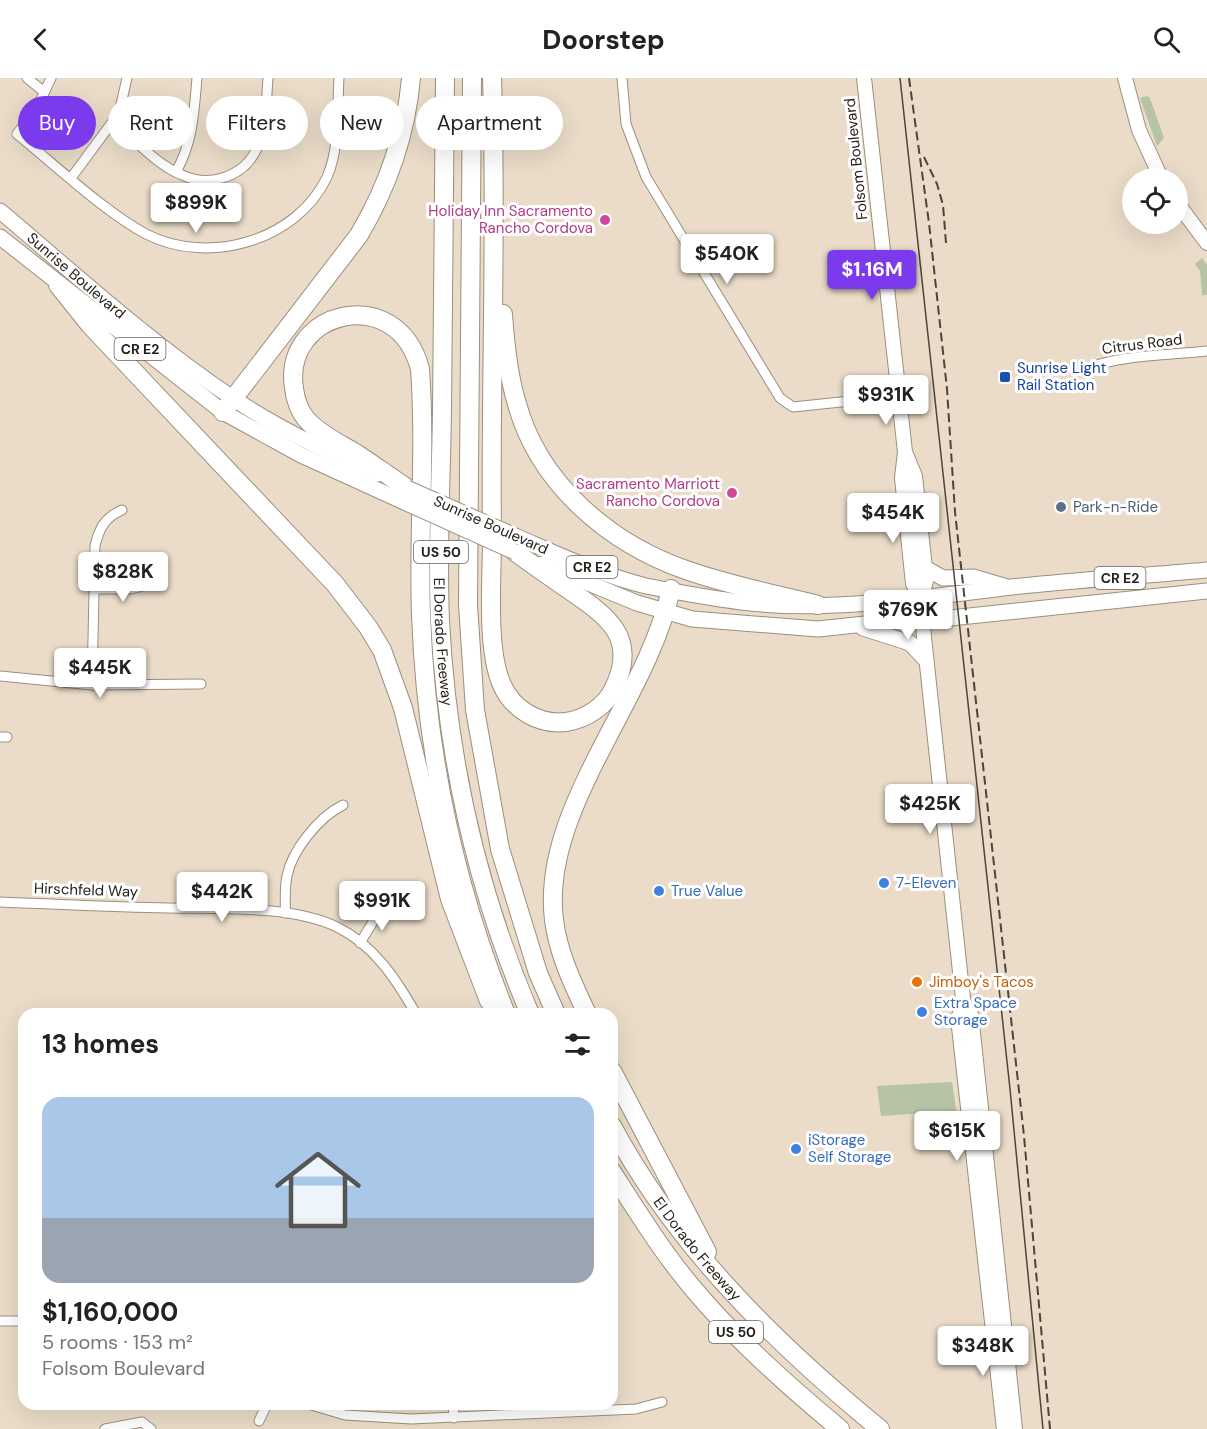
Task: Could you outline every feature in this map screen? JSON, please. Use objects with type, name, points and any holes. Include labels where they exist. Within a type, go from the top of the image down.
[{"type":"highway","points":[[228,405],[359,235],[377,205],[392,172],[409,106],[411,78]]},
{"type":"highway","name":"El Dorado Freeway","points":[[445,78],[440,621],[446,689],[463,803],[485,892],[527,1008]]},
{"type":"highway","name":"El Dorado Freeway","points":[[472,78],[468,606],[474,710],[500,849],[538,973],[553,1008]]},
{"type":"highway","points":[[492,78],[491,494],[493,628],[497,671],[507,695],[521,710],[532,717],[553,722],[582,718],[607,699],[618,680],[622,659],[615,629],[601,612],[515,544]]},
{"type":"highway","points":[[493,187],[506,351],[517,405],[537,452],[564,491],[598,524],[640,549],[676,566],[818,605]]},
{"type":"highway","points":[[58,285],[97,333],[335,584],[368,627],[382,650],[403,708],[450,899],[464,940],[492,1008]]},
{"type":"highway","points":[[404,494],[307,420],[297,402],[292,381],[298,353],[312,333],[327,323],[352,315],[374,316],[386,321],[406,336],[420,369],[421,614],[427,713],[444,818],[468,906],[504,1008]]},
{"type":"highway","points":[[584,1008],[566,966],[554,920],[553,871],[571,813],[636,683],[666,612],[671,589]]},
{"type":"highway","points":[[618,1083],[655,1156],[696,1226],[718,1276]]},
{"type":"highway","name":"El Dorado Freeway","points":[[618,1136],[666,1212],[718,1276],[814,1375],[880,1429]]},
{"type":"highway","name":"El Dorado Freeway","points":[[618,1181],[645,1223],[694,1289],[755,1352],[840,1429]]},
{"type":"highway","points":[[618,1198],[645,1223]]},
{"type":"main road","name":"Folsom Boulevard","points":[[864,78],[905,452],[902,478],[913,584],[921,598]]},
{"type":"main road","points":[[1125,78],[1139,130],[1156,168]]},
{"type":"main road","name":"Sunrise Boulevard","points":[[0,212],[152,338],[228,405]]},
{"type":"main road","points":[[1188,216],[1206,238]]},
{"type":"main road","name":"Sunrise Boulevard","points":[[0,237],[58,285],[301,455],[404,494],[666,612],[692,619],[818,629],[857,627],[1207,591]]},
{"type":"main road","name":"Folsom Boulevard","points":[[905,452],[915,476],[925,568],[926,581],[921,598],[922,619],[964,1006],[958,1017],[972,1151],[979,1156],[977,1169]]},
{"type":"main road","name":"Sunrise Boulevard","points":[[515,544],[646,585],[742,602],[818,605],[921,598],[1207,570]]},
{"type":"main road","points":[[925,568],[943,578],[973,577],[1010,588]]},
{"type":"main road","points":[[857,627],[910,643],[926,660]]},
{"type":"main road","name":"Folsom Boulevard","points":[[964,1006],[971,1014],[1015,1429]]},
{"type":"main road","points":[[977,1169],[983,1191],[991,1201]]},
{"type":"main road","points":[[977,1169],[1004,1429]]},
{"type":"street","points":[[27,78],[43,91]]},
{"type":"street","points":[[51,78],[38,106],[17,134],[130,224],[163,241],[197,248],[219,248],[258,238],[297,215],[315,197],[327,176],[334,149],[339,78]]},
{"type":"street","points":[[124,96],[127,78]]},
{"type":"street","points":[[176,172],[192,134],[196,78]]},
{"type":"street","points":[[148,150],[176,172],[192,179],[217,180],[245,166],[262,139],[268,78]]},
{"type":"street","points":[[622,78],[626,124],[638,160],[780,399],[793,407],[898,396]]},
{"type":"street","points":[[71,178],[108,127]]},
{"type":"street","name":"Citrus Road","points":[[1083,371],[1093,365],[1207,351]]},
{"type":"street","points":[[92,685],[98,533],[106,520],[122,510]]},
{"type":"street","points":[[94,589],[130,589],[147,585]]},
{"type":"street","points":[[0,676],[92,685],[201,684]]},
{"type":"street","points":[[285,914],[286,878],[292,860],[301,845],[328,814],[344,805]]},
{"type":"street","name":"Hirschfeld Way","points":[[0,902],[304,916],[330,924],[360,943],[385,966],[412,1008]]},
{"type":"street","points":[[360,943],[382,907]]},
{"type":"street","points":[[0,1320],[18,1321]]},
{"type":"street","points":[[618,1409],[636,1409],[662,1402]]},
{"type":"street","points":[[259,1421],[264,1410]]},
{"type":"street","points":[[328,1410],[345,1415],[411,1419],[454,1418],[538,1410]]},
{"type":"street","points":[[453,1410],[454,1418]]},
{"type":"street","points":[[105,1429],[142,1422],[151,1429]]},
{"type":"green space","points":[[1147,96],[1150,98],[1164,138],[1157,146],[1140,98]]},
{"type":"green space","points":[[1202,258],[1207,265],[1207,295],[1202,295],[1200,271],[1195,264]]},
{"type":"green space","points":[[952,1082],[961,1144],[958,1144],[955,1111],[881,1116],[877,1086]]},
{"type":"tram line","points":[[900,78],[1010,1089],[1043,1429]]},
{"type":"railway","points":[[909,78],[929,223],[947,389],[955,512],[1024,1136],[1050,1429]]},
{"type":"railway","points":[[924,157],[937,184],[943,205],[946,243]]},
{"type":"place","name":"Holiday Inn Sacramento Rancho Cordova","points":[[605,220]]},
{"type":"place","name":"Sunrise Light Rail Station","points":[[1005,377]]},
{"type":"place","name":"Sacramento Marriott Rancho Cordova","points":[[732,493]]},
{"type":"place","name":"Park-n-Ride","points":[[1061,507]]},
{"type":"place","name":"7-Eleven","points":[[884,883]]},
{"type":"place","name":"True Value","points":[[659,891]]},
{"type":"place","name":"Jimboy's Tacos","points":[[917,982]]},
{"type":"place","name":"Extra Space Storage","points":[[922,1012]]},
{"type":"place","name":"iStorage Self Storage","points":[[796,1149]]}]
